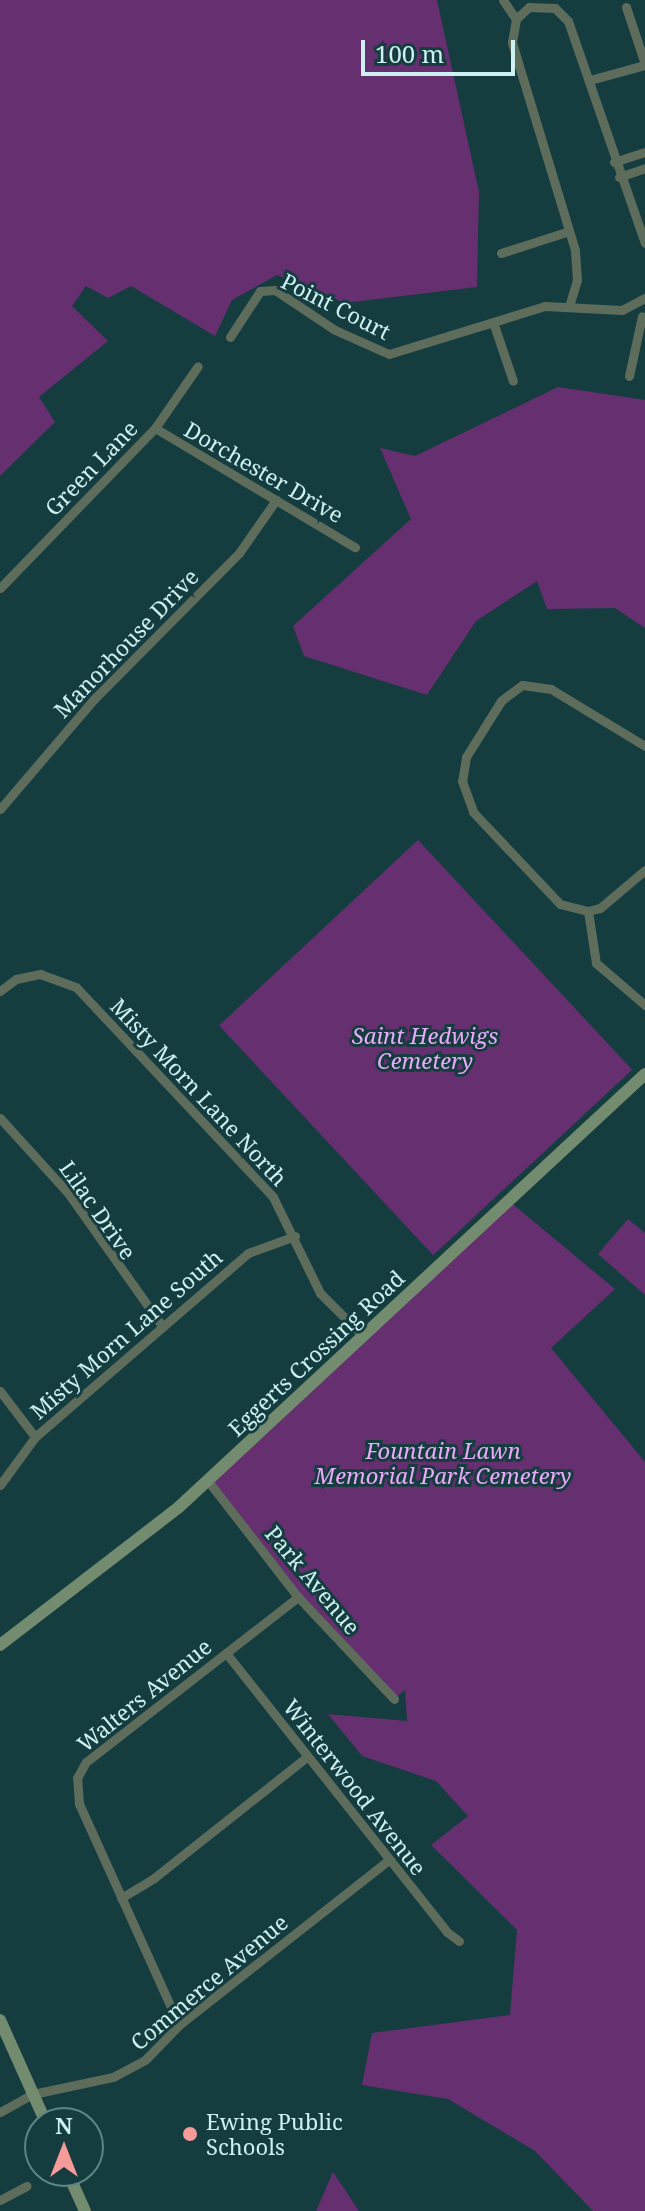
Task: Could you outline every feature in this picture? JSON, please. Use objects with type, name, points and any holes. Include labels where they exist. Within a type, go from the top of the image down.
[{"type":"street","points":[[503,0],[516,19],[512,42],[577,264],[570,303]]},
{"type":"street","points":[[516,19],[537,5],[557,4],[568,21],[590,80],[619,177],[645,243]]},
{"type":"street","points":[[590,80],[645,64],[626,7]]},
{"type":"street","points":[[614,162],[645,152]]},
{"type":"street","points":[[619,177],[645,168]]},
{"type":"street","points":[[501,253],[569,231]]},
{"type":"street","name":"Point Court","points":[[230,337],[260,291],[275,290],[335,330],[389,354],[493,322],[570,303],[622,310],[645,298]]},
{"type":"street","points":[[629,376],[642,316]]},
{"type":"street","points":[[493,322],[513,381]]},
{"type":"street","name":"Green Lane","points":[[0,588],[155,428],[198,366]]},
{"type":"street","name":"Dorchester Drive","points":[[155,428],[355,547]]},
{"type":"street","name":"Manorhouse Drive","points":[[0,809],[94,699],[239,553],[276,500]]},
{"type":"street","points":[[645,746],[551,689],[530,684],[501,701],[466,757],[462,781],[473,812],[553,899],[588,911],[610,901],[645,870]]},
{"type":"street","points":[[588,911],[596,963],[645,1005]]},
{"type":"street","name":"Misty Morn Lane North","points":[[0,991],[16,979],[40,974],[76,987],[273,1197],[295,1236],[320,1293],[363,1336]]},
{"type":"street","name":"Eggerts Crossing Road","points":[[0,1645],[208,1481],[645,1074]]},
{"type":"street","name":"Lilac Drive","points":[[0,1118],[68,1193],[163,1327]]},
{"type":"street","name":"Misty Morn Lane South","points":[[0,1485],[35,1437],[248,1253],[295,1236]]},
{"type":"street","points":[[0,1391],[35,1437]]},
{"type":"street","name":"Park Avenue","points":[[208,1481],[298,1597],[394,1699]]},
{"type":"street","name":"Walters Avenue","points":[[179,2025],[79,1804],[77,1778],[86,1762],[298,1597]]},
{"type":"street","name":"Winterwood Avenue","points":[[226,1653],[447,1932],[459,1941]]},
{"type":"street","points":[[121,1898],[154,1878],[308,1756]]},
{"type":"street","name":"Commerce Avenue","points":[[0,2112],[33,2094],[96,2083],[130,2070],[179,2025],[390,1859]]},
{"type":"street","points":[[0,2020],[39,2107]]},
{"type":"street","points":[[0,2200],[24,2187]]},
{"type":"street","points":[[74,2187],[85,2211]]},
{"type":"green space","points":[[0,0],[437,0],[479,192],[477,287],[344,303],[277,275],[232,300],[215,336],[131,286],[108,298],[86,286],[72,306],[108,341],[39,397],[55,422],[0,476]]},
{"type":"green space","points":[[558,387],[645,400],[645,628],[615,608],[547,609],[537,581],[476,621],[427,695],[304,656],[293,626],[411,519],[380,448],[415,456]]},
{"type":"green space","name":"Saint Hedwigs Cemetery","points":[[418,840],[632,1070],[433,1255],[219,1026]]},
{"type":"green space","name":"Fountain Lawn Memorial Park Cemetery","points":[[509,1201],[615,1289],[551,1348],[645,1462],[645,2211],[593,2211],[535,2151],[448,2099],[362,2085],[372,2033],[510,2015],[517,1930],[431,1845],[468,1816],[436,1781],[362,1756],[328,1714],[407,1721],[405,1690],[394,1699],[298,1597],[208,1481]]},
{"type":"green space","points":[[628,1219],[645,1233],[645,1295],[598,1254]]},
{"type":"green space","points":[[333,2172],[359,2211],[316,2211]]},
{"type":"place","name":"Ewing Public Schools","points":[[190,2134]]}]
